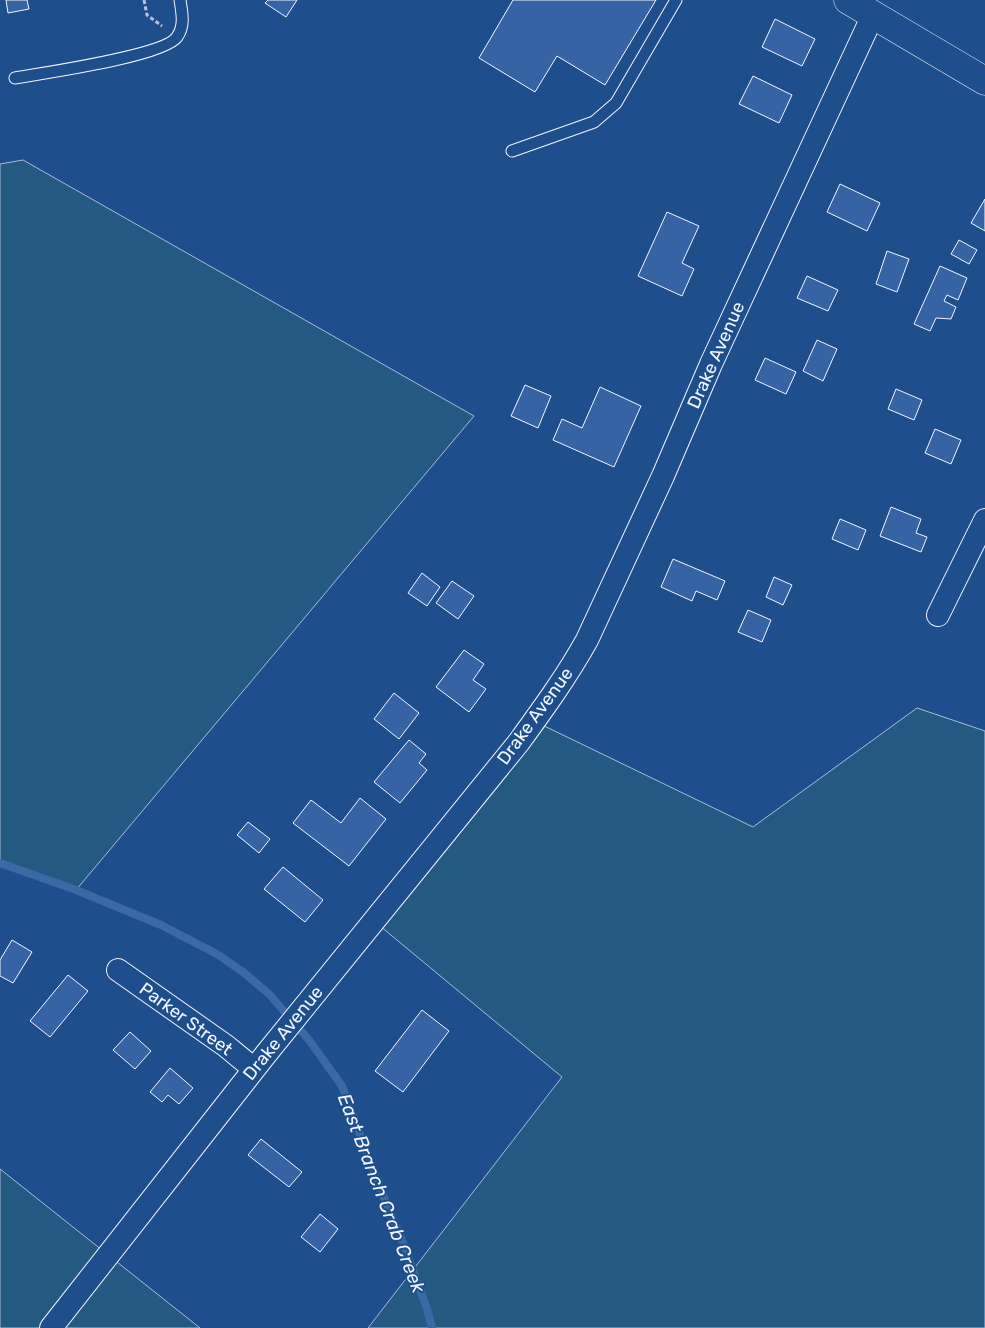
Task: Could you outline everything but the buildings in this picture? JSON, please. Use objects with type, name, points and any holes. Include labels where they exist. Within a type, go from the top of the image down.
[{"type":"street","points":[[848,0],[985,81]]},
{"type":"street","name":"Drake Avenue","points":[[51,1328],[260,1061],[519,742],[573,665],[591,631],[663,476],[712,364],[873,14]]},
{"type":"street","points":[[938,615],[985,520]]},
{"type":"street","name":"Parker Street","points":[[118,970],[226,1046],[260,1061]]},
{"type":"lane","points":[[15,78],[133,56],[161,47],[177,36],[183,23],[180,0]]},
{"type":"lane","points":[[512,151],[594,122],[616,103],[676,0]]},
{"type":"path","points":[[144,0],[147,15],[177,36]]},
{"type":"shaded area","points":[[23,160],[474,416],[76,890],[0,863],[0,164]]},
{"type":"shaded area","points":[[917,708],[985,731],[985,1328],[368,1328],[562,1077],[374,921],[534,721],[753,827]]},
{"type":"shaded area","points":[[0,1169],[200,1328],[0,1328]]},
{"type":"waterway","name":"East Branch Crab Creek","points":[[0,863],[76,890],[161,925],[217,954],[243,972],[269,994],[309,1040],[342,1086],[379,1186],[404,1245],[432,1328]]}]
